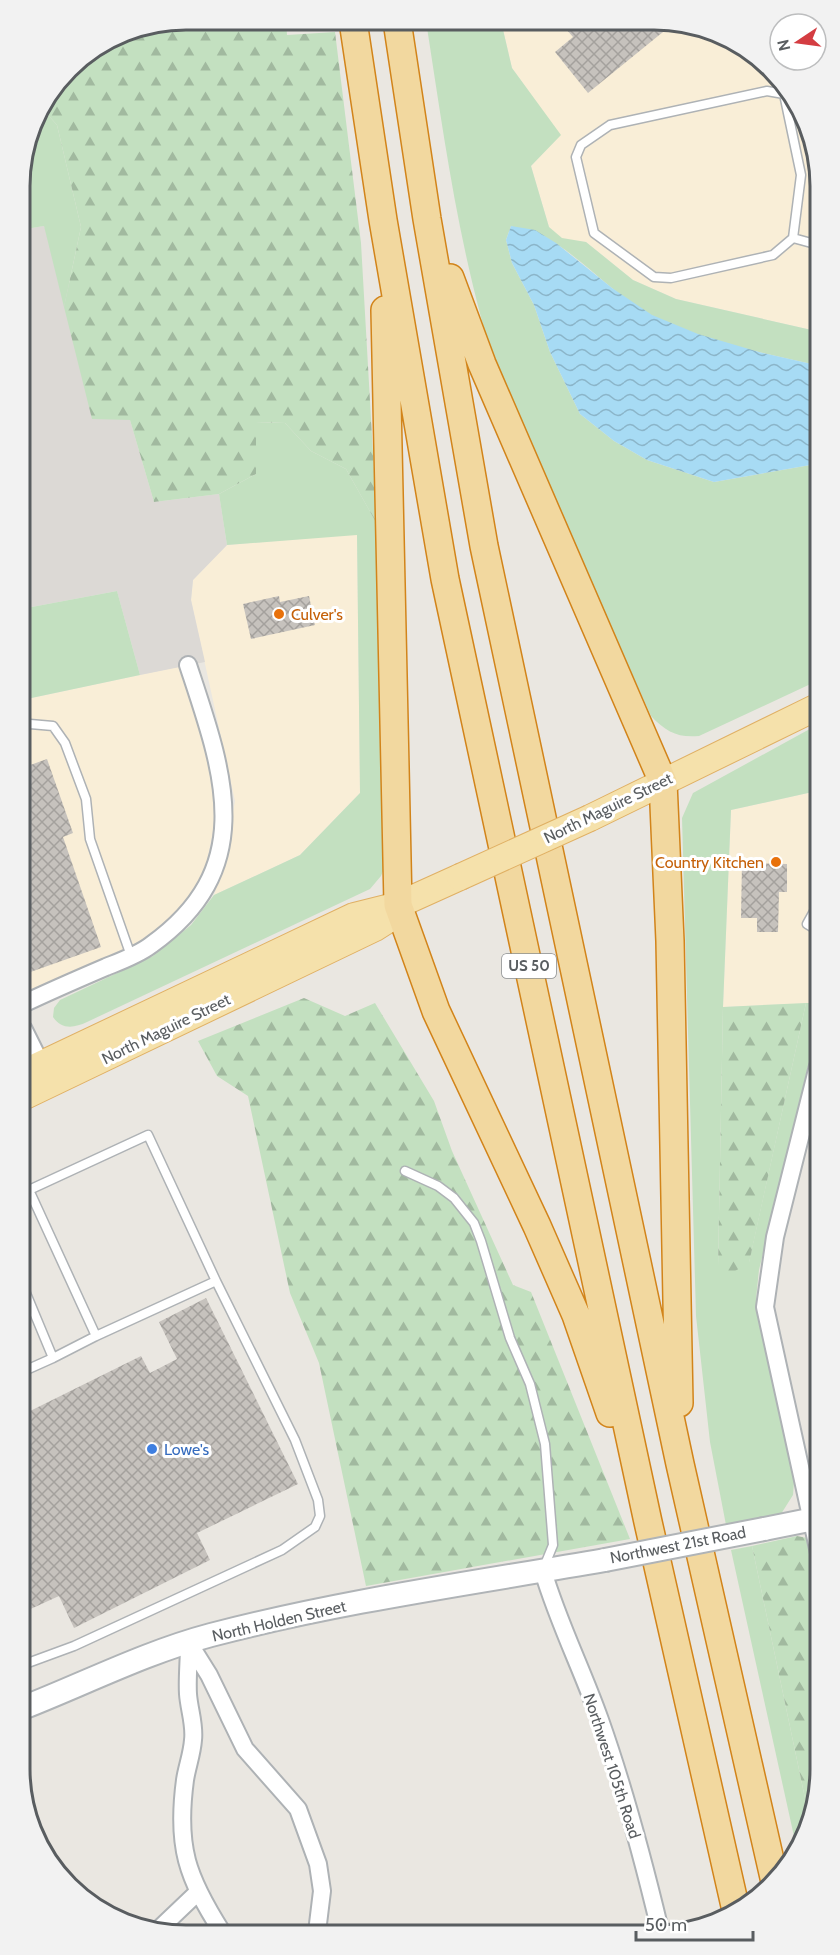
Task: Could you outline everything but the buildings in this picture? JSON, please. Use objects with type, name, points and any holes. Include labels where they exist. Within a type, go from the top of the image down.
[{"type":"highway","name":"US 50","points":[[353,30],[383,220],[445,579],[648,1522],[734,1903]]},
{"type":"highway","name":"US 50","points":[[398,30],[427,219],[484,546],[680,1464],[772,1870]]},
{"type":"highway","points":[[427,219],[482,364],[663,782],[670,940],[680,1464]]},
{"type":"highway","points":[[383,220],[398,904],[436,1011],[537,1226],[576,1315],[648,1522]]},
{"type":"main road","name":"North Maguire Street","points":[[32,1069],[354,916],[398,904],[590,818],[810,710]]},
{"type":"main road","name":"North Maguire Street","points":[[30,1094],[375,928],[386,921],[398,904]]},
{"type":"main road","name":"Northwest 21st Road","points":[[543,1570],[810,1519]]},
{"type":"main road","name":"North Holden Street","points":[[30,1705],[158,1652],[189,1643],[310,1612],[543,1570]]},
{"type":"street","points":[[30,1000],[151,945],[188,912],[203,894],[222,844],[224,791],[220,769],[188,665]]},
{"type":"street","points":[[810,1098],[775,1237],[765,1307],[810,1493]]},
{"type":"street","name":"Northwest 105th Road","points":[[543,1570],[571,1652],[599,1718],[626,1800],[659,1925]]},
{"type":"street","points":[[189,1643],[188,1691],[194,1739],[185,1778],[182,1815],[189,1872],[197,1893],[218,1925]]},
{"type":"street","points":[[189,1643],[209,1675],[245,1749],[298,1809],[309,1834],[321,1882],[318,1925]]},
{"type":"street","points":[[165,1923],[197,1893]]},
{"type":"lane","points":[[779,93],[767,91],[610,125],[581,145],[576,157],[594,233],[654,277],[671,278],[773,255],[793,238],[801,175],[786,103]]},
{"type":"lane","points":[[793,238],[810,243]]},
{"type":"lane","points":[[30,724],[53,726],[64,743],[86,799],[90,839],[131,956]]},
{"type":"lane","points":[[30,1190],[148,1135],[216,1281],[295,1440],[318,1500],[320,1516],[315,1527],[282,1550],[74,1646],[30,1662]]},
{"type":"lane","points":[[405,1171],[438,1186],[454,1198],[474,1223],[481,1242],[510,1338],[530,1384],[545,1444],[554,1545],[543,1570]]},
{"type":"lane","points":[[30,1192],[96,1336]]},
{"type":"lane","points":[[30,1368],[216,1281]]},
{"type":"lane","points":[[30,1303],[53,1358]]},
{"type":"shaded area","points":[[503,30],[664,30],[704,38],[723,46],[749,62],[778,91],[798,126],[805,146],[810,186],[810,330],[676,299],[633,280],[586,242],[562,239],[549,227],[531,166],[560,135],[512,68]]},
{"type":"shaded area","points":[[44,226],[130,420],[154,502],[219,494],[227,545],[193,580],[191,600],[205,662],[140,675],[117,591],[30,607],[30,228]]},
{"type":"shaded area","points":[[357,534],[360,793],[300,855],[214,895],[223,868],[235,801],[191,600],[193,580],[227,545]]},
{"type":"shaded area","points":[[182,666],[208,758],[215,791],[215,821],[205,871],[175,916],[155,933],[132,946],[30,991],[30,698]]},
{"type":"shaded area","points":[[810,793],[810,1003],[723,1007],[731,810]]},
{"type":"green space","points":[[176,30],[287,30],[287,35],[335,32],[361,243],[377,524],[346,469],[311,451],[285,423],[256,422],[256,474],[219,494],[154,502],[130,420],[92,419],[64,307],[81,227],[57,125],[48,115],[62,91],[99,56],[136,38]]},
{"type":"green space","points":[[427,30],[503,30],[512,68],[561,135],[531,166],[549,227],[562,238],[586,242],[633,280],[676,299],[810,330],[810,364],[692,333],[640,309],[570,254],[547,239],[511,226],[506,240],[512,263],[534,305],[550,352],[580,414],[614,441],[647,460],[714,482],[810,465],[810,684],[699,736],[673,733],[651,716],[501,383],[475,294],[448,158]]},
{"type":"green space","points":[[48,115],[57,125],[81,227],[64,307],[44,226],[30,228],[30,176],[35,146]]},
{"type":"green space","points":[[256,422],[285,423],[311,451],[346,469],[376,522],[373,448],[380,445],[385,866],[381,876],[370,889],[87,1022],[77,1026],[64,1026],[53,1017],[54,1008],[60,1000],[153,956],[191,925],[214,895],[300,855],[360,793],[357,535],[227,545],[219,494],[256,474]]},
{"type":"green space","points":[[117,591],[140,675],[30,698],[30,607]]},
{"type":"green space","points":[[810,729],[810,793],[731,810],[723,1007],[718,1266],[749,1262],[806,1003],[810,1003],[810,1058],[759,1270],[756,1299],[794,1482],[793,1495],[781,1514],[726,1525],[710,1442],[696,1316],[682,818],[693,793]]},
{"type":"green space","points":[[304,998],[345,1016],[375,1003],[434,1101],[452,1151],[513,1285],[531,1292],[630,1539],[366,1586],[319,1363],[290,1293],[248,1096],[217,1076],[198,1041]]},
{"type":"green space","points":[[806,1003],[749,1263],[728,1275],[718,1266],[723,1007]]},
{"type":"green space","points":[[797,1536],[807,1538],[810,1550],[810,1779],[806,1803],[752,1546]]},
{"type":"green space","points":[[752,1546],[806,1803],[794,1837],[731,1550]]},
{"type":"water","points":[[511,226],[535,230],[556,243],[612,288],[652,315],[698,334],[810,364],[810,465],[714,482],[647,460],[614,441],[580,414],[550,352],[534,305],[512,263],[506,240]]},
{"type":"place","name":"Culver's","points":[[279,614]]},
{"type":"place","name":"Country Kitchen","points":[[776,862]]},
{"type":"place","name":"Lowe's","points":[[152,1449]]}]
